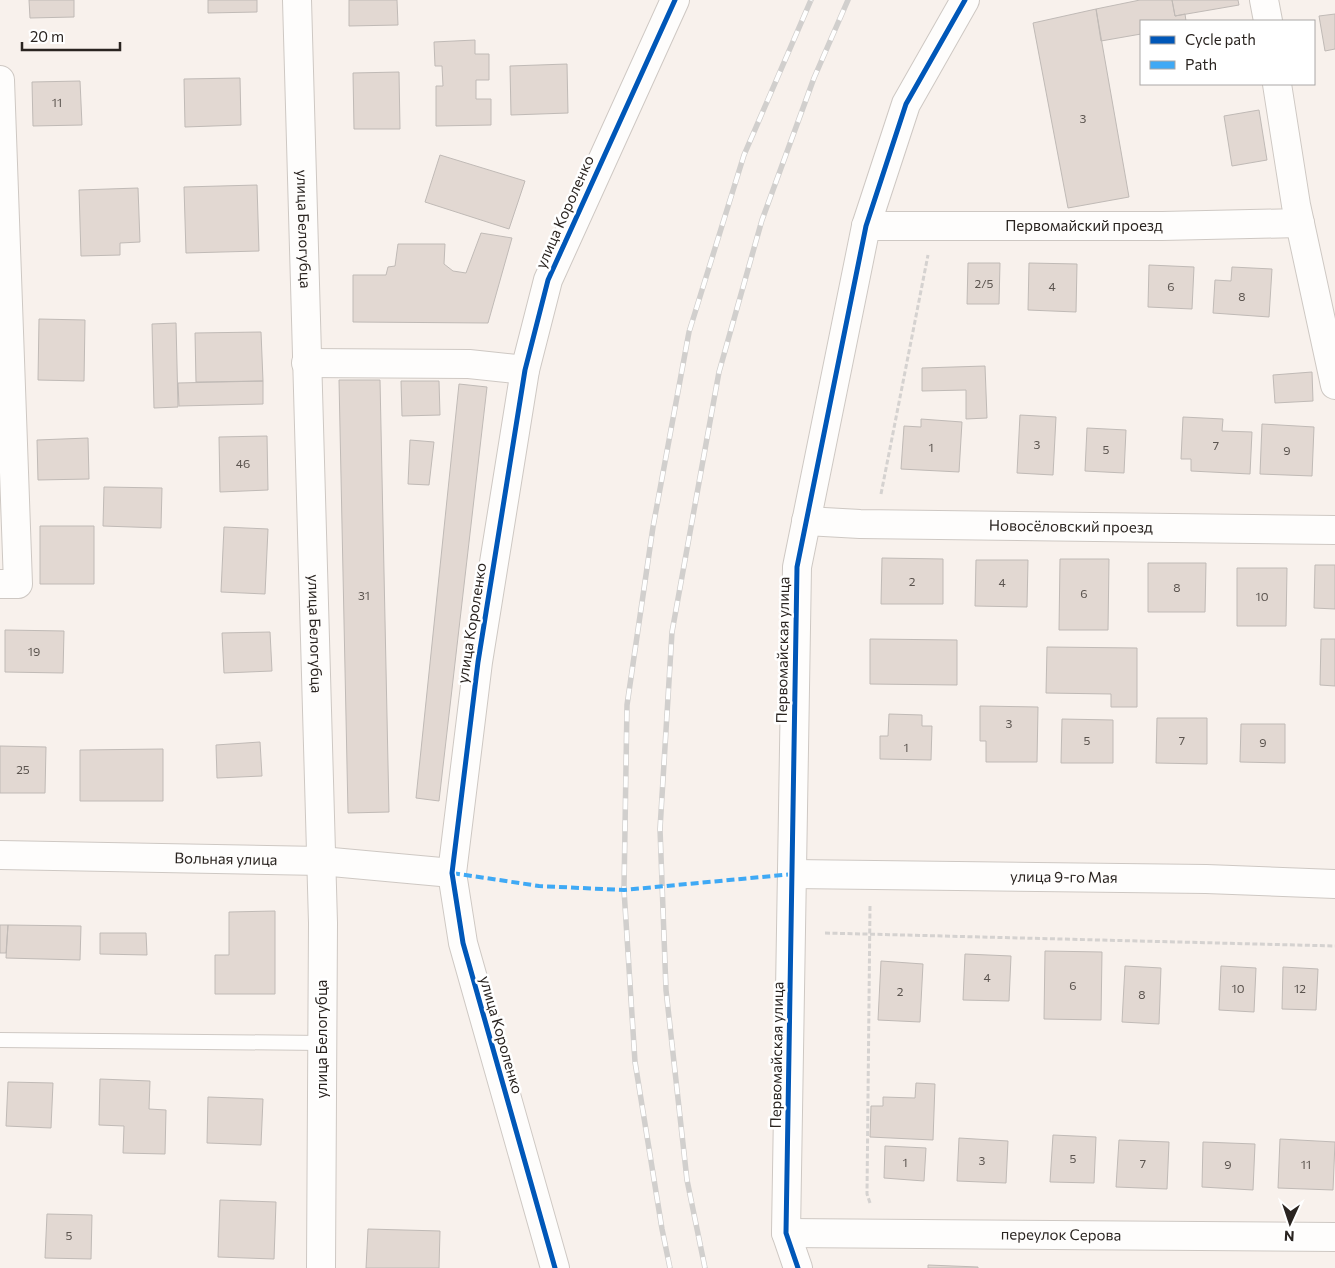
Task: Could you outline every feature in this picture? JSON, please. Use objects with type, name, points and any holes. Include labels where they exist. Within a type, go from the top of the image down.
[{"type":"street","name":"улица Белогубца","points":[[297,0],[321,861],[321,1268]]},
{"type":"street","name":"улица Короленко","points":[[555,1268],[463,943],[452,873],[478,662],[525,370],[548,280],[675,0]]},
{"type":"street","name":"Первомайская улица","points":[[798,1268],[786,1233],[797,567],[866,226],[906,104],[965,0]]},
{"type":"street","points":[[1264,0],[1268,20]]},
{"type":"street","points":[[0,80],[18,584],[0,584]]},
{"type":"street","points":[[1277,85],[1300,222],[1335,385]]},
{"type":"street","name":"Первомайский проезд","points":[[866,226],[1162,226],[1300,222]]},
{"type":"street","points":[[306,363],[469,364],[525,370]]},
{"type":"street","name":"Новосёловский проезд","points":[[806,521],[875,524],[1335,530]]},
{"type":"street","name":"Вольная улица","points":[[0,856],[321,861],[452,873]]},
{"type":"street","name":"улица 9-го Мая","points":[[793,874],[1206,879],[1335,884]]},
{"type":"street","name":"переулок Серова","points":[[786,1233],[1335,1237]]},
{"type":"lane","points":[[0,1040],[322,1043]]},
{"type":"path","points":[[875,524],[934,226]]},
{"type":"path","points":[[872,875],[869,934],[866,1194],[882,1233]]},
{"type":"path","points":[[825,934],[1335,946]]},
{"type":"building","points":[[29,0],[74,0],[74,17],[30,18]]},
{"type":"building","points":[[208,0],[257,0],[257,12],[208,13]]},
{"type":"building","points":[[349,0],[397,0],[398,25],[349,26]]},
{"type":"building","points":[[1140,0],[1172,0],[1175,16],[1185,14],[1186,20],[1140,20],[1140,34],[1101,41],[1096,9]]},
{"type":"building","points":[[1172,0],[1238,0],[1239,5],[1175,16]]},
{"type":"building","points":[[1096,9],[1129,197],[1068,208],[1033,23]]},
{"type":"building","points":[[1335,14],[1335,49],[1325,51],[1319,16]]},
{"type":"building","points":[[475,40],[475,54],[489,54],[489,80],[476,80],[476,99],[491,99],[491,125],[436,126],[436,86],[443,86],[442,66],[435,66],[434,42]]},
{"type":"building","points":[[567,64],[568,113],[511,115],[510,66]]},
{"type":"building","points":[[399,72],[400,129],[354,129],[353,73]]},
{"type":"building","points":[[240,78],[241,125],[185,127],[184,79]]},
{"type":"building","points":[[80,81],[82,125],[33,126],[32,82]]},
{"type":"building","points":[[1259,110],[1267,160],[1232,166],[1224,116]]},
{"type":"building","points":[[440,155],[525,181],[509,229],[425,202]]},
{"type":"building","points":[[257,185],[259,251],[186,253],[184,187]]},
{"type":"building","points":[[138,188],[140,242],[120,243],[120,255],[81,256],[79,190]]},
{"type":"building","points":[[481,233],[512,238],[488,323],[353,322],[353,275],[386,275],[388,267],[395,266],[398,244],[445,244],[444,264],[453,271],[466,273]]},
{"type":"building","points":[[968,263],[1000,263],[999,304],[967,304]]},
{"type":"building","points":[[1029,263],[1077,264],[1076,312],[1028,310]]},
{"type":"building","points":[[1149,265],[1194,267],[1192,309],[1148,307]]},
{"type":"building","points":[[1232,267],[1272,269],[1269,317],[1213,313],[1215,280],[1231,281]]},
{"type":"building","points":[[39,319],[85,320],[84,381],[38,380]]},
{"type":"building","points":[[176,323],[178,407],[154,408],[152,324]]},
{"type":"building","points":[[261,332],[263,381],[196,382],[195,333]]},
{"type":"building","points":[[985,366],[987,418],[966,419],[966,390],[922,391],[922,368]]},
{"type":"building","points":[[1312,372],[1313,401],[1275,403],[1273,375]]},
{"type":"building","points":[[339,380],[380,380],[389,812],[348,813]]},
{"type":"building","points":[[263,381],[263,404],[179,406],[178,383]]},
{"type":"building","points":[[401,381],[439,381],[440,415],[402,416]]},
{"type":"building","points":[[459,384],[487,387],[439,801],[416,798]]},
{"type":"building","points":[[1020,415],[1056,417],[1053,475],[1017,473]]},
{"type":"building","points":[[1183,417],[1223,419],[1222,431],[1252,432],[1250,474],[1191,471],[1191,459],[1181,459]]},
{"type":"building","points":[[921,419],[962,422],[959,472],[901,469],[904,426],[921,427]]},
{"type":"building","points":[[1262,424],[1314,427],[1312,476],[1260,474]]},
{"type":"building","points":[[1087,428],[1126,430],[1124,473],[1085,471]]},
{"type":"building","points":[[267,436],[268,490],[220,492],[219,437]]},
{"type":"building","points":[[88,438],[89,479],[38,480],[37,440]]},
{"type":"building","points":[[410,440],[434,442],[429,485],[408,484]]},
{"type":"building","points":[[104,487],[162,488],[161,528],[103,526]]},
{"type":"building","points":[[40,526],[94,526],[94,584],[40,584]]},
{"type":"building","points":[[224,527],[268,529],[265,594],[221,592]]},
{"type":"building","points":[[882,558],[943,559],[943,604],[881,604]]},
{"type":"building","points":[[1060,559],[1109,559],[1108,630],[1059,630]]},
{"type":"building","points":[[976,560],[1028,560],[1027,607],[975,606]]},
{"type":"building","points":[[1148,563],[1206,563],[1205,612],[1148,612]]},
{"type":"building","points":[[1315,565],[1335,565],[1335,609],[1314,608]]},
{"type":"building","points":[[1237,568],[1287,568],[1286,626],[1237,626]]},
{"type":"building","points":[[5,630],[64,631],[63,673],[5,672]]},
{"type":"building","points":[[270,632],[272,671],[224,673],[222,633]]},
{"type":"building","points":[[870,639],[957,640],[957,685],[870,684]]},
{"type":"building","points":[[1321,639],[1335,639],[1335,686],[1320,685]]},
{"type":"building","points":[[1047,647],[1137,648],[1137,707],[1111,707],[1111,694],[1046,693]]},
{"type":"building","points":[[980,706],[1038,707],[1037,762],[986,762],[986,741],[980,741]]},
{"type":"building","points":[[889,714],[922,715],[922,726],[932,726],[931,760],[880,759],[880,736],[888,736]]},
{"type":"building","points":[[1157,718],[1207,718],[1207,764],[1156,763]]},
{"type":"building","points":[[1062,719],[1113,720],[1113,763],[1061,763]]},
{"type":"building","points":[[1241,724],[1285,724],[1285,763],[1240,762]]},
{"type":"building","points":[[260,742],[262,776],[217,778],[216,745]]},
{"type":"building","points":[[0,746],[46,747],[45,793],[0,793]]},
{"type":"building","points":[[163,749],[163,801],[80,801],[80,750]]},
{"type":"building","points":[[275,911],[275,994],[215,994],[215,955],[229,955],[229,912]]},
{"type":"building","points":[[0,925],[8,925],[6,953],[0,953]]},
{"type":"building","points":[[8,925],[81,926],[80,960],[6,958]]},
{"type":"building","points":[[100,933],[146,933],[147,955],[100,954]]},
{"type":"building","points":[[1045,951],[1102,952],[1101,1020],[1044,1019]]},
{"type":"building","points":[[965,954],[1011,956],[1009,1001],[963,1000]]},
{"type":"building","points":[[881,961],[923,964],[920,1022],[878,1020]]},
{"type":"building","points":[[1125,966],[1161,968],[1159,1024],[1122,1022]]},
{"type":"building","points":[[1221,966],[1256,968],[1254,1012],[1219,1010]]},
{"type":"building","points":[[1283,967],[1318,969],[1316,1010],[1282,1009]]},
{"type":"building","points":[[100,1079],[150,1081],[149,1109],[166,1110],[165,1154],[123,1153],[124,1126],[99,1125]]},
{"type":"building","points":[[8,1082],[53,1083],[51,1128],[6,1126]]},
{"type":"building","points":[[916,1083],[935,1084],[933,1140],[870,1137],[871,1106],[883,1106],[883,1097],[915,1098]]},
{"type":"building","points":[[208,1097],[263,1099],[261,1145],[207,1143]]},
{"type":"building","points":[[1053,1135],[1096,1137],[1094,1183],[1050,1182]]},
{"type":"building","points":[[959,1138],[1008,1141],[1006,1183],[957,1181]]},
{"type":"building","points":[[1280,1139],[1335,1142],[1333,1190],[1278,1188]]},
{"type":"building","points":[[1119,1140],[1169,1142],[1167,1189],[1116,1187]]},
{"type":"building","points":[[1203,1142],[1255,1144],[1253,1190],[1202,1187]]},
{"type":"building","points":[[885,1146],[926,1148],[924,1181],[884,1178]]},
{"type":"building","points":[[220,1200],[276,1202],[274,1259],[218,1257]]},
{"type":"building","points":[[47,1214],[92,1215],[91,1259],[45,1258]]},
{"type":"building","points":[[368,1229],[440,1231],[439,1268],[366,1268]]},
{"type":"building","points":[[928,1265],[978,1267],[978,1268],[928,1268]]},
{"type":"railway","points":[[670,1268],[635,1062],[624,890],[627,705],[653,527],[689,332],[744,155],[811,0]]},
{"type":"railway","points":[[705,1268],[687,1180],[666,990],[660,829],[672,632],[719,372],[762,220],[814,78],[848,0]]},
{"type":"marked path","points":[[452,873],[539,886],[624,890],[793,874]]},
{"type":"cycle path","points":[[555,1268],[463,943],[452,873],[478,662],[525,370],[548,280],[675,0]]},
{"type":"cycle path","points":[[798,1268],[786,1233],[797,567],[866,226],[906,104],[965,0]]}]
